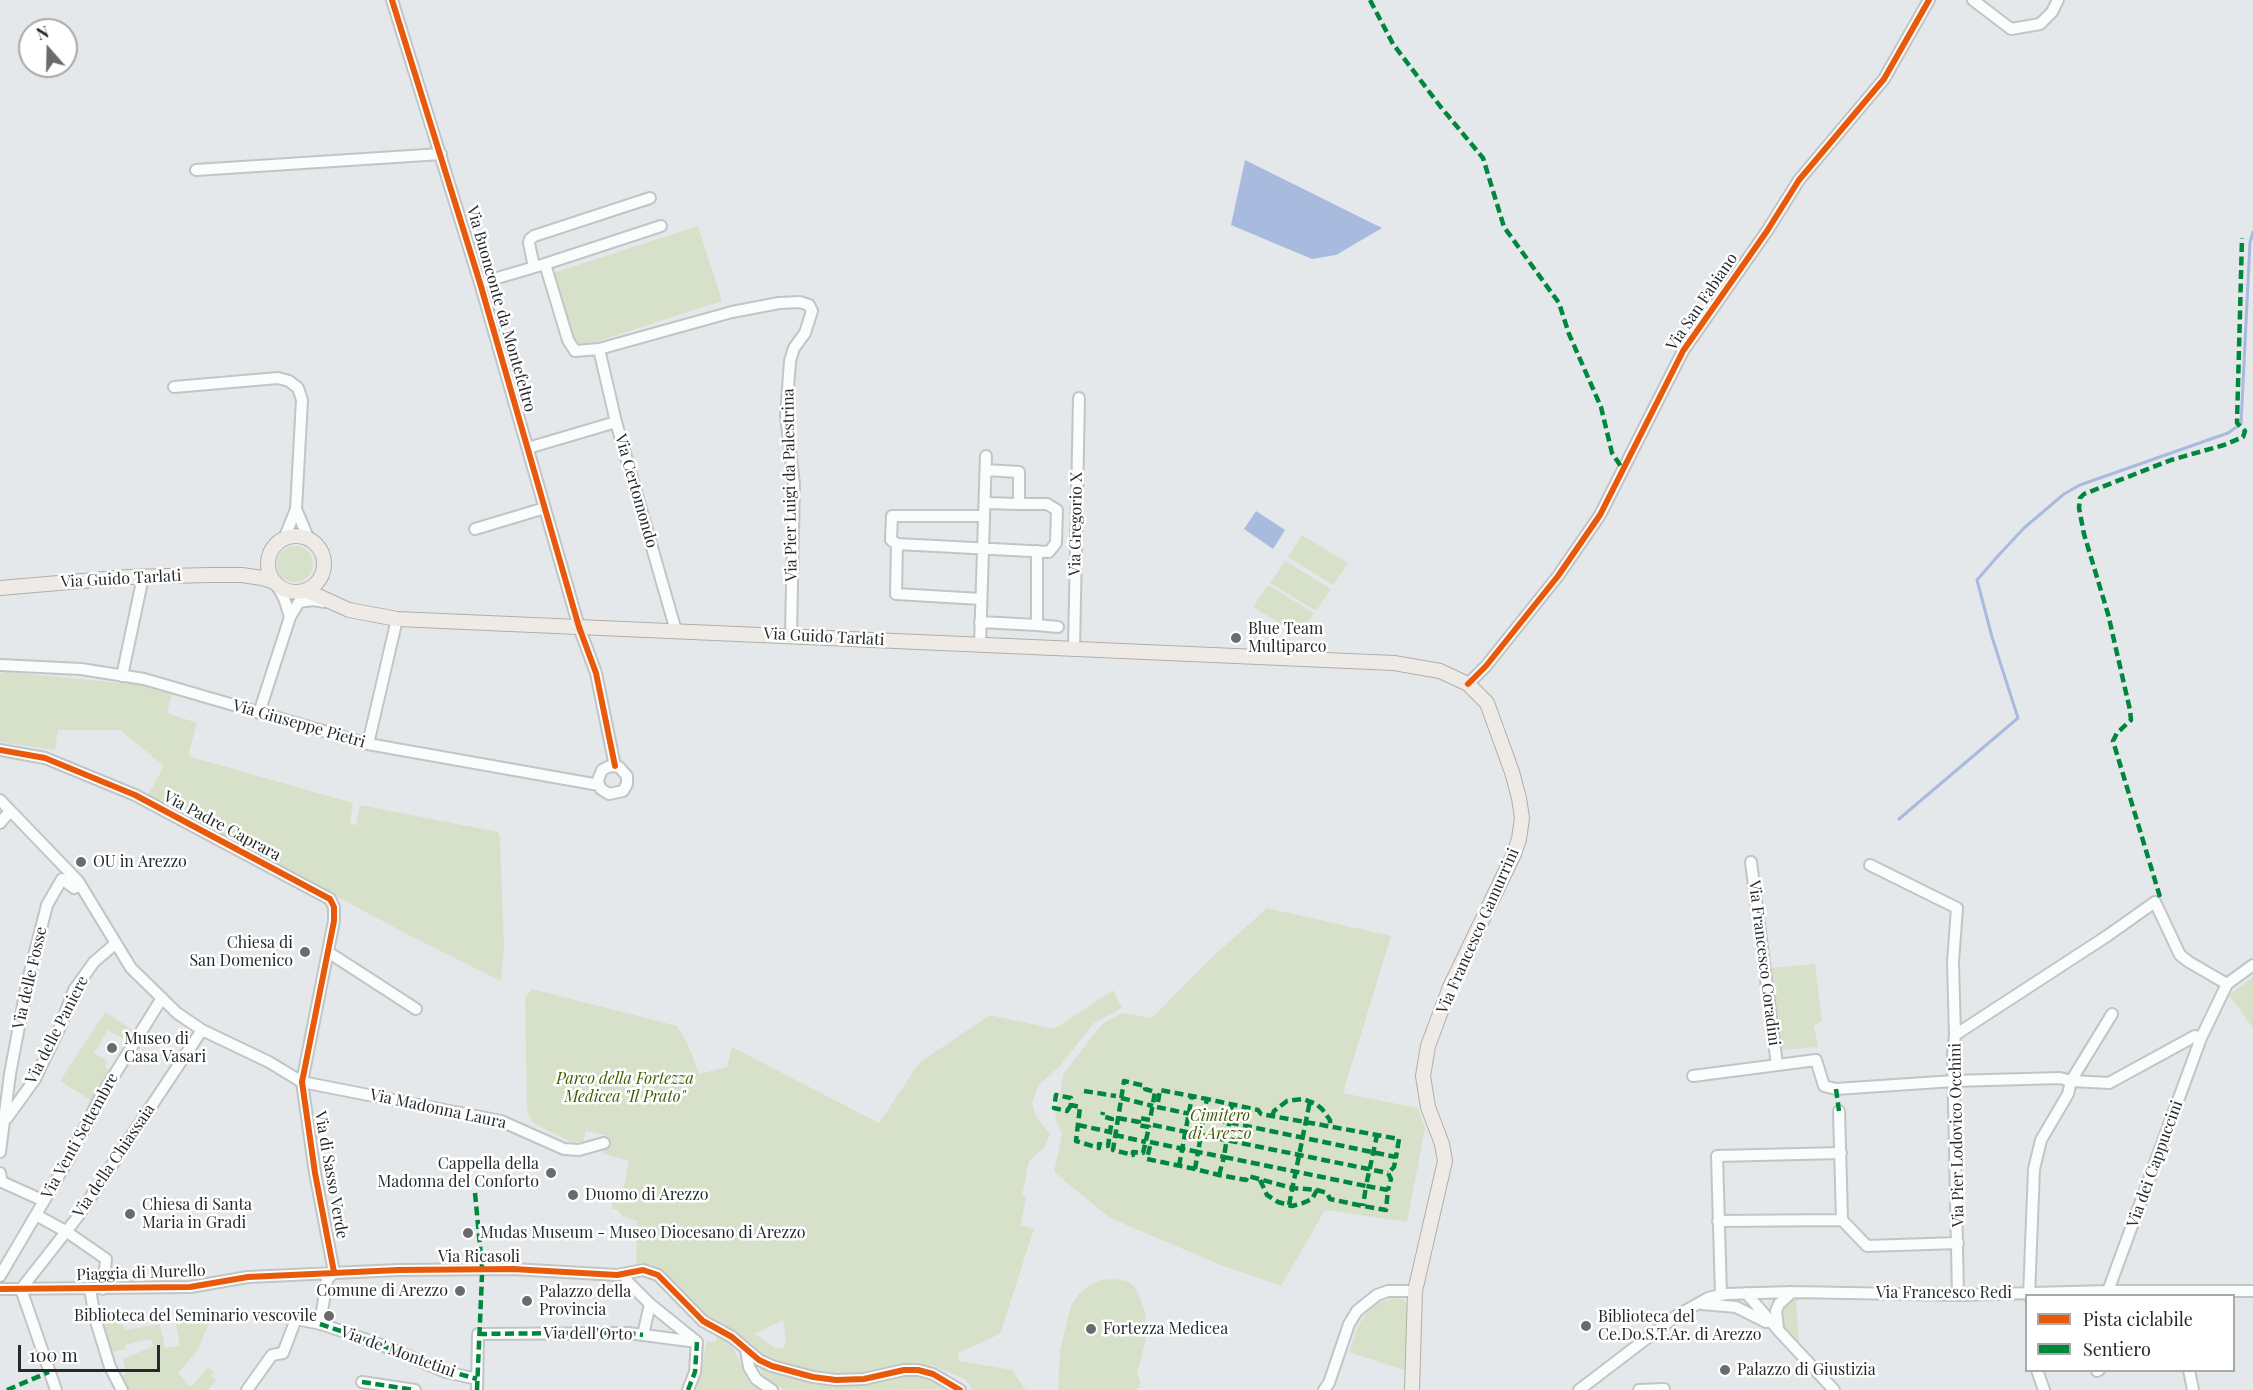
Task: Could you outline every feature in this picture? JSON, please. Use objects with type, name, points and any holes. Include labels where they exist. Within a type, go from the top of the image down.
[{"type":"main road","points":[[321,576],[302,596],[289,591],[275,582],[270,575],[269,557],[272,549],[284,539],[292,536],[309,540],[321,552],[323,588],[332,603]]},
{"type":"main road","points":[[242,575],[269,557]]},
{"type":"main road","name":"Via Guido Tarlati","points":[[0,588],[143,577],[242,575],[275,582]]},
{"type":"main road","name":"Via Guido Tarlati","points":[[302,596],[332,603],[357,613],[398,619],[1317,659]]},
{"type":"main road","points":[[1119,651],[1166,645],[1266,651],[1317,659],[1394,663],[1440,671],[1468,684]]},
{"type":"main road","points":[[1164,653],[1228,651],[1229,648]]},
{"type":"main road","name":"Via Francesco Gamurrini","points":[[1412,1390],[1415,1291],[1445,1161],[1442,1144],[1428,1107],[1423,1076],[1428,1046],[1450,987],[1514,854],[1522,818],[1512,772],[1487,703],[1468,684]]},
{"type":"street","name":"Via Buonconte da Montefeltro","points":[[392,0],[480,283],[579,627],[596,673],[615,766]]},
{"type":"street","name":"Via San Fabiano","points":[[1468,684],[1486,666],[1558,576],[1600,514],[1683,351],[1767,231],[1799,180],[1884,79],[1929,0]]},
{"type":"street","points":[[1973,0],[2011,29],[2040,24],[2052,12],[2058,0]]},
{"type":"street","points":[[196,170],[441,154]]},
{"type":"street","points":[[599,349],[575,351],[568,340],[540,265],[529,243],[530,239],[650,198]]},
{"type":"street","points":[[480,283],[661,226]]},
{"type":"street","name":"Via Pier Luigi da Palestrina","points":[[599,349],[732,312],[779,303],[809,304],[812,311],[805,333],[794,348],[790,361],[786,416],[794,484],[791,635]]},
{"type":"street","name":"Via Certomondo","points":[[599,349],[616,422],[676,631]]},
{"type":"street","points":[[174,387],[278,378],[295,385],[302,400],[296,509],[284,539]]},
{"type":"street","name":"Via Gregorio X","points":[[1074,649],[1079,398]]},
{"type":"street","points":[[528,448],[616,422]]},
{"type":"street","points":[[980,644],[986,456]]},
{"type":"street","points":[[986,470],[1019,472],[1018,504]]},
{"type":"street","points":[[984,503],[1047,504],[1057,510],[1056,543],[1049,552],[897,544],[891,540],[892,516],[984,516]]},
{"type":"street","points":[[475,529],[545,508]]},
{"type":"street","points":[[296,509],[309,540]]},
{"type":"street","points":[[897,544],[896,594],[981,599]]},
{"type":"street","points":[[1037,551],[1037,625]]},
{"type":"street","points":[[122,676],[143,577]]},
{"type":"street","points":[[275,582],[284,598],[290,618]]},
{"type":"street","points":[[259,713],[290,618],[302,596]]},
{"type":"street","points":[[368,744],[398,619]]},
{"type":"street","points":[[980,622],[1058,627]]},
{"type":"street","name":"Via Giuseppe Pietri","points":[[0,665],[81,669],[122,676],[163,685],[368,744],[599,785],[609,794],[619,793],[625,788],[627,776],[623,769],[615,766]]},
{"type":"street","name":"Via Padre Caprara","points":[[0,750],[51,760],[135,795],[330,899],[334,914],[318,1001]]},
{"type":"street","points":[[599,785],[598,780],[602,770],[615,766]]},
{"type":"street","points":[[0,800],[80,884],[130,968],[177,1013],[202,1030],[269,1062],[302,1082]]},
{"type":"street","points":[[0,823],[10,811]]},
{"type":"street","name":"Via Francesco Coradini","points":[[1751,862],[1777,1065]]},
{"type":"street","points":[[1870,865],[1957,908],[1953,962],[1955,1035]]},
{"type":"street","name":"Via delle Fosse","points":[[0,1152],[10,1074],[27,984],[47,904],[62,879],[74,888],[80,884]]},
{"type":"street","name":"Via Pier Lodovico Occhini","points":[[1958,1295],[1955,1035],[2107,936],[2154,902],[2180,955],[2227,984]]},
{"type":"street","name":"Via delle Paniere","points":[[5,1121],[35,1079],[60,1027],[74,990],[94,962],[115,944]]},
{"type":"street","points":[[328,952],[416,1009]]},
{"type":"street","name":"Via dei Cappuccini","points":[[2108,1291],[2201,1038],[2227,984],[2253,965]]},
{"type":"street","name":"Via Venti Settembre","points":[[0,1276],[100,1098],[162,998]]},
{"type":"street","name":"Via di Sasso Verde","points":[[318,1001],[302,1082],[315,1173],[334,1272]]},
{"type":"street","points":[[2029,1294],[2034,1168],[2041,1140],[2068,1094],[2071,1081],[2112,1014]]},
{"type":"street","name":"Via della Chiassaia","points":[[21,1289],[66,1232],[202,1030]]},
{"type":"street","points":[[2071,1081],[2109,1083],[2195,1036],[2201,1038]]},
{"type":"street","name":"Via Francesco Coradini","points":[[1693,1076],[1816,1060],[1824,1086],[1836,1089],[1954,1081],[2060,1078],[2071,1081]]},
{"type":"street","name":"Via Madonna Laura","points":[[302,1082],[501,1120],[564,1149],[579,1150],[604,1143]]},
{"type":"street","points":[[1839,1111],[1842,1220],[1867,1245],[1958,1243]]},
{"type":"street","points":[[1721,1295],[1717,1156],[1841,1154]]},
{"type":"street","points":[[0,1173],[2,1182],[44,1201]]},
{"type":"street","points":[[36,1215],[106,1259],[103,1288]]},
{"type":"street","points":[[1718,1221],[1842,1220]]},
{"type":"street","name":"Via Ricasoli","points":[[334,1272],[513,1269],[625,1275],[643,1270],[658,1275],[703,1321],[732,1337],[759,1360],[772,1366],[813,1377],[836,1380],[864,1379],[904,1370],[918,1370],[933,1374],[960,1390]]},
{"type":"street","points":[[320,1323],[327,1280],[334,1272]]},
{"type":"street","name":"Piaggia di Murello","points":[[0,1289],[190,1287],[248,1277],[334,1272]]},
{"type":"street","points":[[625,1275],[627,1281],[650,1304],[697,1342],[695,1372],[688,1390]]},
{"type":"street","points":[[21,1289],[56,1390]]},
{"type":"street","points":[[90,1289],[95,1318],[110,1367],[122,1390]]},
{"type":"street","points":[[1324,1390],[1329,1383],[1349,1324],[1357,1311],[1377,1295],[1388,1292],[1415,1291]]},
{"type":"street","name":"Via Francesco Redi","points":[[2029,1294],[2108,1291],[2172,1293],[2253,1291]]},
{"type":"street","points":[[1779,1332],[1776,1311],[1779,1304],[1792,1292]]},
{"type":"street","name":"Via Francesco Redi","points":[[1585,1388],[1676,1316],[1695,1304],[1721,1295],[1792,1292],[2025,1294]]},
{"type":"street","points":[[1746,1293],[1834,1390]]},
{"type":"street","points":[[643,1335],[650,1304]]},
{"type":"street","points":[[1695,1304],[1736,1307],[1761,1318],[1779,1332]]},
{"type":"street","name":"Via de' Montetini","points":[[247,1390],[272,1355],[283,1353],[296,1318],[320,1323],[379,1344],[477,1384]]},
{"type":"street","name":"Via dell'Orto","points":[[477,1384],[478,1334],[643,1335],[697,1342]]},
{"type":"street","points":[[746,1350],[749,1367],[756,1379],[772,1390]]},
{"type":"street","points":[[2037,1372],[2044,1390]]},
{"type":"street","points":[[2189,1372],[2193,1390]]},
{"type":"street","points":[[362,1382],[415,1390]]},
{"type":"street","points":[[1639,1390],[1664,1389]]},
{"type":"green space","points":[[698,226],[722,301],[577,348],[553,273]]},
{"type":"green space","points":[[1302,535],[1348,563],[1333,585],[1288,557]]},
{"type":"green space","points":[[295,546],[308,551],[313,564],[308,577],[295,582],[282,577],[277,564],[282,551]]},
{"type":"green space","points":[[1285,561],[1331,589],[1316,611],[1270,583]]},
{"type":"green space","points":[[1268,585],[1314,613],[1299,635],[1253,607]]},
{"type":"green space","points":[[0,673],[143,685],[172,693],[167,713],[197,723],[188,756],[353,803],[350,824],[356,825],[360,805],[498,832],[504,948],[501,981],[403,932],[148,795],[164,766],[120,730],[58,730],[55,750],[0,742]]},
{"type":"green space","name":"Cimitero di Arezzo","points":[[1267,908],[1391,936],[1343,1093],[1418,1108],[1425,1128],[1407,1222],[1325,1210],[1281,1286],[1218,1264],[1110,1218],[1054,1172],[1062,1134],[1055,1118],[1064,1073],[1102,1024],[1122,1013],[1152,1018],[1208,961]]},
{"type":"green space","points":[[1815,964],[1822,1021],[1814,1026],[1818,1047],[1782,1050],[1771,968]]},
{"type":"green space","points":[[2253,977],[2253,1028],[2229,995]]},
{"type":"green space","name":"Parco della Fortezza Medicea \"Il Prato\"","points":[[532,989],[677,1026],[687,1042],[699,1074],[727,1067],[732,1047],[879,1123],[919,1063],[990,1015],[1054,1029],[1113,990],[1122,1008],[1094,1023],[1060,1066],[1038,1086],[1032,1103],[1036,1116],[1050,1134],[1044,1148],[1029,1161],[1022,1196],[1026,1197],[1021,1225],[1034,1229],[1000,1334],[958,1353],[959,1361],[1012,1370],[1026,1390],[973,1390],[965,1379],[932,1365],[918,1370],[864,1379],[772,1366],[703,1321],[658,1275],[636,1272],[637,1221],[622,1216],[616,1209],[612,1209],[613,1199],[619,1203],[625,1200],[626,1193],[623,1191],[629,1161],[603,1154],[605,1135],[586,1131],[583,1142],[571,1142],[534,1123],[529,1116],[525,998]],"holes":[[[783,1320],[786,1343],[783,1348],[775,1348],[755,1334]]]},
{"type":"green space","points":[[105,1012],[137,1033],[130,1043],[108,1030],[94,1053],[108,1062],[105,1067],[112,1072],[92,1101],[60,1081]]},
{"type":"green space","points":[[1101,1280],[1127,1281],[1136,1288],[1145,1312],[1146,1338],[1137,1375],[1140,1379],[1140,1387],[1136,1390],[1058,1390],[1060,1351],[1071,1305],[1088,1286]]},
{"type":"green space","points":[[1803,1297],[1796,1302],[1799,1342],[1797,1344],[1781,1326],[1780,1309],[1785,1303]]},
{"type":"green space","points":[[1394,1298],[1402,1299],[1408,1304],[1407,1371],[1349,1352],[1358,1326],[1365,1315],[1375,1305]]},
{"type":"green space","points":[[111,1310],[113,1319],[118,1319],[126,1330],[160,1324],[165,1348],[180,1346],[176,1324],[201,1314],[211,1317],[198,1350],[178,1373],[191,1387],[208,1367],[214,1372],[211,1376],[216,1380],[208,1390],[124,1390],[118,1377],[126,1374],[123,1359],[154,1346],[151,1339],[125,1345],[126,1349],[108,1353],[99,1325],[106,1324],[105,1311]]},
{"type":"green space","points":[[717,1334],[730,1342],[750,1384],[763,1390],[697,1390],[707,1341],[716,1342]]},
{"type":"green space","points":[[759,1364],[797,1377],[917,1374],[931,1377],[954,1389],[785,1390],[765,1379]]},
{"type":"water","points":[[1245,160],[1382,228],[1336,255],[1312,259],[1231,225]]},
{"type":"water","points":[[1256,511],[1285,530],[1273,549],[1244,529]]},
{"type":"waterway","points":[[1899,819],[2018,718],[1992,637],[1977,580],[2024,528],[2064,494],[2080,485],[2228,433],[2241,424],[2250,242],[2253,232]]},
{"type":"marked path","points":[[1370,0],[1393,44],[1483,158],[1504,227],[1559,303],[1569,334],[1601,407],[1612,453],[1624,471]]},
{"type":"marked path","points":[[2160,897],[2113,741],[2117,733],[2131,720],[2130,710],[2108,614],[2084,534],[2079,508],[2080,498],[2084,494],[2171,460],[2224,445],[2243,437],[2245,431],[2237,423],[2242,238]]},
{"type":"marked path","points":[[1118,1118],[1139,1122],[1138,1125],[1149,1127],[1143,1153],[1133,1152],[1133,1155],[1113,1150],[1124,1081],[1145,1086],[1145,1089],[1155,1092],[1150,1120],[1140,1118],[1139,1122]]},
{"type":"marked path","points":[[1836,1089],[1839,1111]]},
{"type":"marked path","points":[[1158,1102],[1160,1090],[1207,1099]]},
{"type":"marked path","points":[[1084,1091],[1116,1096]]},
{"type":"marked path","points":[[1071,1105],[1067,1111],[1054,1108],[1056,1095],[1071,1098],[1071,1105],[1080,1107],[1076,1141],[1099,1148],[1099,1144],[1108,1146],[1112,1119],[1102,1116],[1103,1112]]},
{"type":"marked path","points":[[1179,1166],[1192,1096]]},
{"type":"marked path","points":[[1121,1098],[1153,1106]]},
{"type":"marked path","points":[[1203,1117],[1207,1099],[1258,1110],[1261,1114],[1399,1139],[1396,1157]]},
{"type":"marked path","points":[[1272,1116],[1274,1111],[1287,1101],[1303,1099],[1322,1109],[1330,1120],[1330,1127]]},
{"type":"marked path","points":[[1289,1205],[1310,1101]]},
{"type":"marked path","points":[[1232,1104],[1224,1157],[1366,1186],[1377,1135]]},
{"type":"marked path","points":[[1157,1107],[1195,1115]]},
{"type":"marked path","points":[[1153,1125],[1201,1135],[1203,1117],[1396,1157],[1394,1167],[1388,1173],[1391,1179],[1388,1190]]},
{"type":"marked path","points":[[1078,1125],[1110,1132]]},
{"type":"marked path","points":[[1115,1135],[1146,1142]]},
{"type":"marked path","points":[[1150,1142],[1198,1152],[1201,1135],[1388,1173]]},
{"type":"marked path","points":[[1150,1146],[1147,1159],[1195,1169]]},
{"type":"marked path","points":[[1219,1175],[1224,1157],[1198,1152],[1195,1169],[1219,1175],[1246,1180],[1248,1176],[1292,1188],[1317,1190],[1327,1193],[1330,1199],[1363,1206],[1386,1210],[1388,1190],[1366,1186],[1363,1206]]},
{"type":"marked path","points":[[1260,1180],[1267,1195],[1278,1202],[1292,1206],[1312,1199],[1317,1190]]},
{"type":"marked path","points":[[475,1193],[482,1267]]},
{"type":"marked path","points":[[477,1390],[482,1275]]},
{"type":"marked path","points":[[320,1324],[379,1344],[424,1364],[477,1379]]},
{"type":"marked path","points":[[478,1334],[628,1333],[643,1335]]},
{"type":"marked path","points":[[688,1390],[695,1372],[697,1342]]},
{"type":"marked path","points":[[7,1390],[49,1372]]},
{"type":"marked path","points":[[362,1382],[415,1390]]},
{"type":"cycle path","points":[[392,0],[480,283],[579,627],[596,673],[615,766]]},
{"type":"cycle path","points":[[1468,684],[1486,666],[1558,576],[1600,515],[1683,351],[1767,231],[1799,180],[1884,79],[1929,0]]},
{"type":"cycle path","points":[[0,750],[45,758],[135,795],[330,899],[334,907],[334,921],[302,1082],[315,1173],[334,1272]]},
{"type":"cycle path","points":[[0,1289],[190,1287],[248,1277],[398,1270],[513,1269],[617,1275],[643,1270],[658,1275],[703,1321],[732,1337],[759,1360],[772,1366],[813,1377],[836,1380],[864,1379],[904,1370],[918,1370],[933,1374],[960,1390]]},
{"type":"place","name":"Blue Team Multiparco","points":[[1236,638]]},
{"type":"place","name":"OU in Arezzo","points":[[81,862]]},
{"type":"place","name":"Chiesa di San Domenico","points":[[305,952]]},
{"type":"place","name":"Museo di Casa Vasari","points":[[112,1048]]},
{"type":"place","name":"Cappella della Madonna del Conforto","points":[[551,1173]]},
{"type":"place","name":"Duomo di Arezzo","points":[[573,1195]]},
{"type":"place","name":"Chiesa di Santa Maria in Gradi","points":[[130,1214]]},
{"type":"place","name":"Mudas Museum - Museo Diocesano di Arezzo","points":[[468,1233]]},
{"type":"place","name":"Comune di Arezzo","points":[[460,1291]]},
{"type":"place","name":"Palazzo della Provincia","points":[[527,1301]]},
{"type":"place","name":"Biblioteca del Seminario vescovile","points":[[329,1316]]},
{"type":"place","name":"Biblioteca del Ce.Do.S.T.Ar. di Arezzo","points":[[1586,1326]]},
{"type":"place","name":"Fortezza Medicea","points":[[1091,1329]]},
{"type":"place","name":"Palazzo di Giustizia","points":[[1725,1370]]}]
